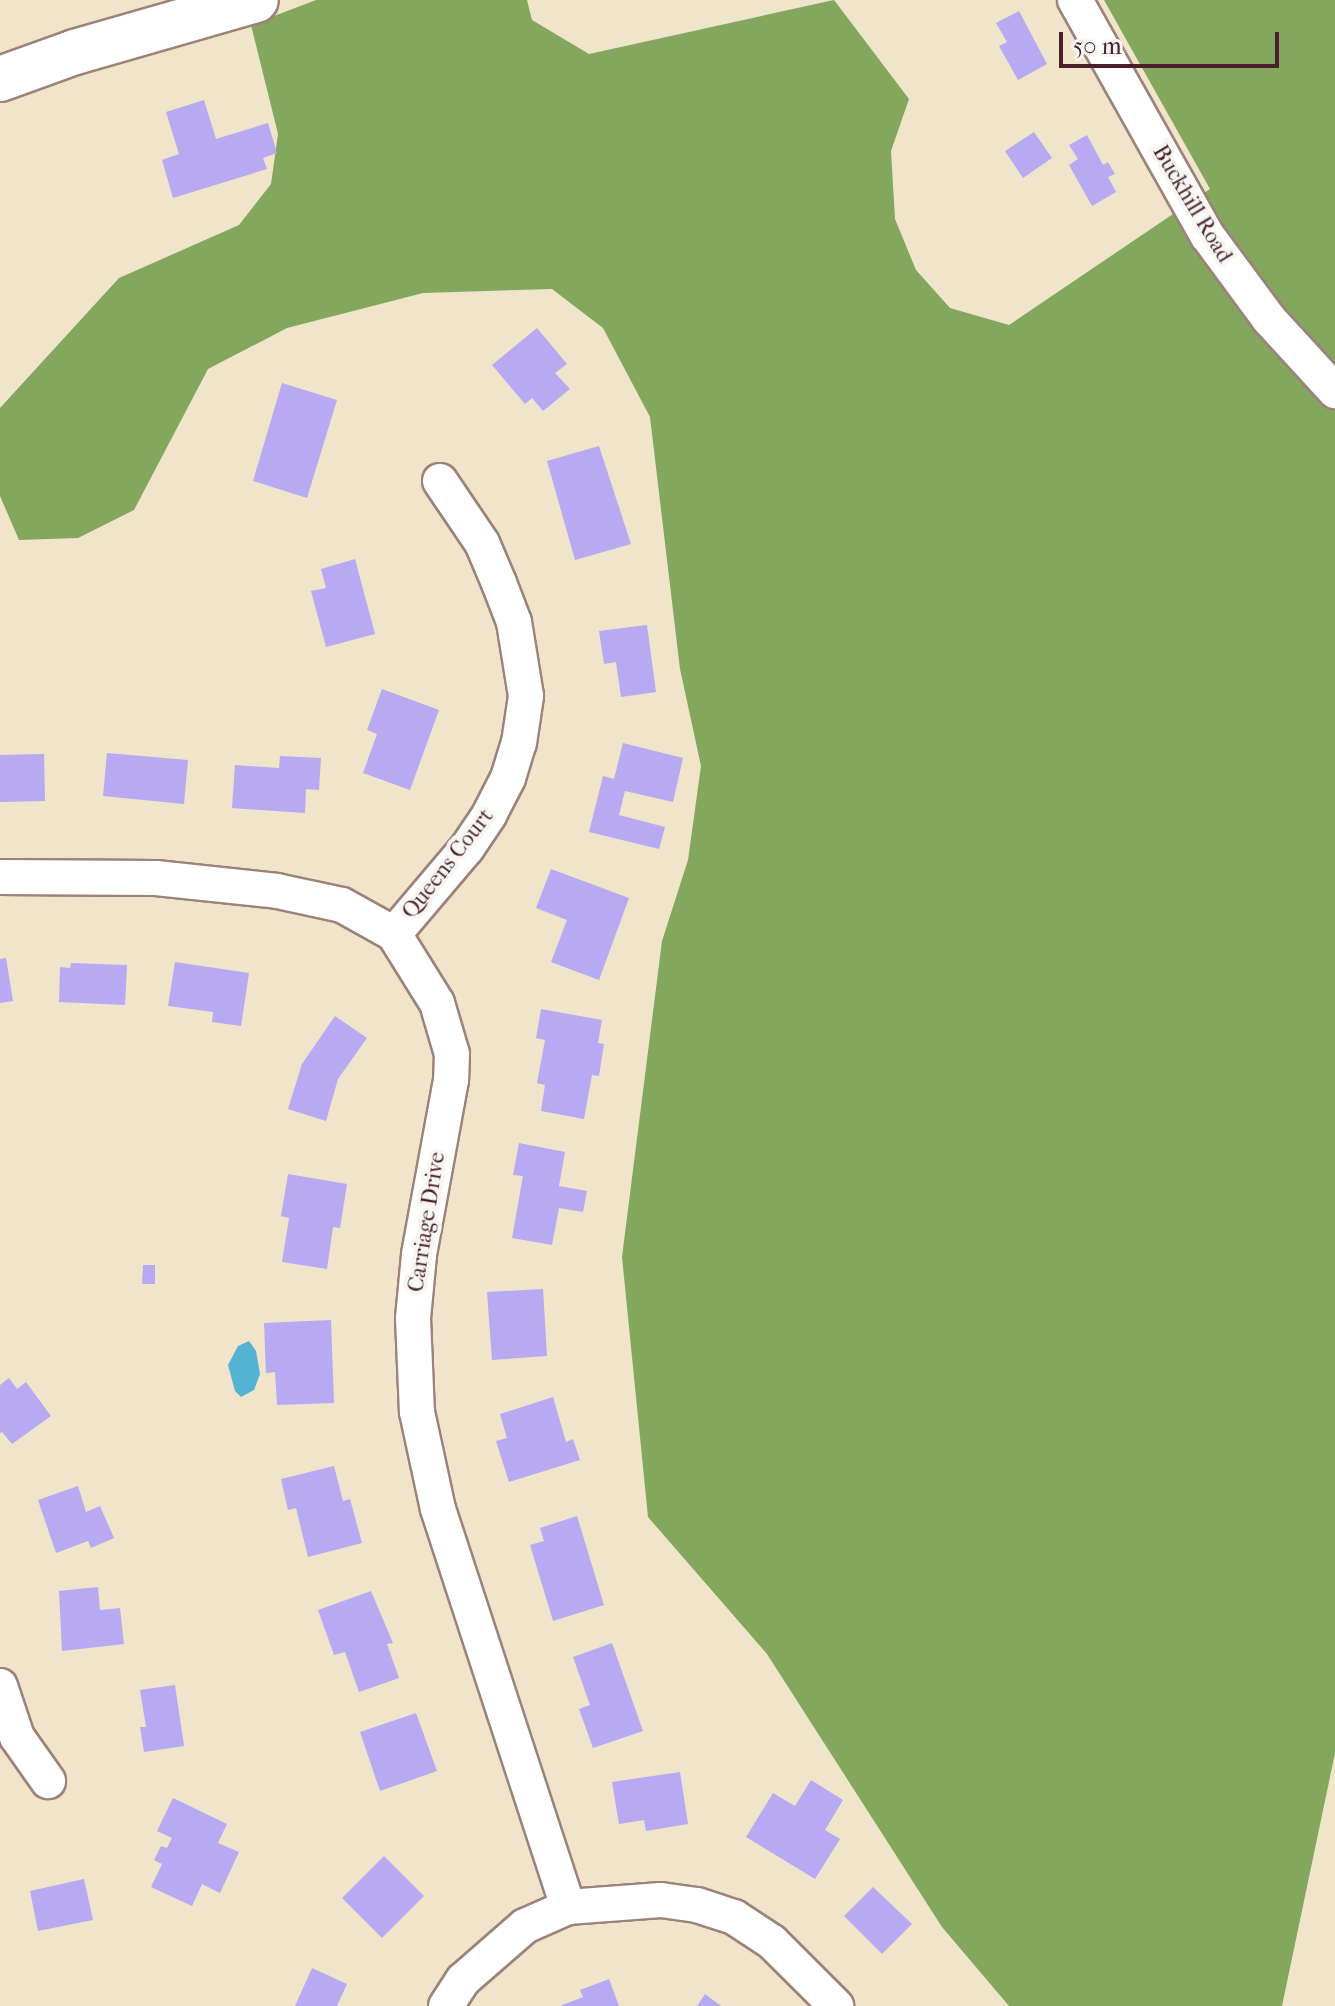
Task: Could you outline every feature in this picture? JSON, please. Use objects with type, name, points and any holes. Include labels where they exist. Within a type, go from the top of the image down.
[{"type":"main road","points":[[0,79],[75,52],[256,0]]},
{"type":"street","name":"Buckhill Road","points":[[1075,0],[1207,235],[1269,319],[1335,391]]},
{"type":"street","name":"Queens Court","points":[[394,934],[467,848],[489,815],[515,755],[526,696],[514,622],[499,583],[476,534],[440,481]]},
{"type":"street","name":"Carriage Drive","points":[[0,877],[156,878],[277,891],[342,905],[394,934],[437,1003],[452,1054],[451,1080],[419,1255],[413,1318],[417,1412],[438,1509],[568,1907]]},
{"type":"street","points":[[0,1686],[17,1737],[48,1781]]},
{"type":"street","points":[[446,2006],[463,1980],[494,1949],[525,1926],[568,1907],[661,1900],[697,1905],[734,1917],[772,1942],[836,2006]]},
{"type":"green space","points":[[316,0],[527,0],[532,20],[589,54],[834,0],[909,99],[891,151],[895,219],[916,270],[950,308],[1009,325],[1210,189],[1104,0],[1335,0],[1335,1753],[1282,2006],[1009,2006],[942,1927],[767,1654],[648,1517],[622,1257],[662,941],[688,860],[701,766],[680,669],[650,417],[603,328],[552,289],[423,293],[287,328],[208,369],[134,510],[78,538],[19,540],[0,496],[0,408],[119,278],[239,225],[271,184],[278,134],[251,25]]},
{"type":"water","points":[[249,1341],[256,1351],[260,1374],[254,1390],[241,1397],[235,1391],[228,1365],[238,1346]]},
{"type":"building","points":[[1019,11],[1047,64],[1018,80],[999,46],[1007,42],[996,23]]},
{"type":"building","points":[[204,100],[216,139],[268,123],[277,153],[263,158],[267,169],[173,198],[162,160],[179,154],[166,112]]},
{"type":"building","points":[[1034,132],[1052,158],[1023,178],[1005,151]]},
{"type":"building","points":[[1087,135],[1103,165],[1108,162],[1115,174],[1108,177],[1116,192],[1092,206],[1069,165],[1078,159],[1069,145]]},
{"type":"building","points":[[537,328],[567,364],[555,373],[570,389],[543,411],[532,398],[525,404],[492,365]]},
{"type":"building","points":[[282,383],[337,400],[307,498],[253,481]]},
{"type":"building","points":[[599,446],[631,544],[575,560],[547,461]]},
{"type":"building","points":[[355,559],[375,634],[326,647],[311,591],[326,588],[321,569]]},
{"type":"building","points":[[647,625],[656,692],[621,697],[616,662],[604,664],[599,631]]},
{"type":"building","points":[[382,689],[439,710],[410,790],[363,773],[377,734],[367,730]]},
{"type":"building","points":[[623,743],[683,758],[673,802],[625,791],[619,815],[665,827],[659,849],[589,832],[603,776],[614,779]]},
{"type":"building","points":[[107,753],[188,760],[184,804],[103,796]]},
{"type":"building","points":[[44,754],[45,801],[0,802],[0,755]]},
{"type":"building","points":[[280,756],[321,758],[319,790],[306,789],[305,813],[232,808],[235,765],[279,768]]},
{"type":"building","points":[[551,869],[629,898],[599,980],[551,962],[567,920],[536,908]]},
{"type":"building","points":[[6,958],[13,1001],[0,1003],[0,959]]},
{"type":"building","points":[[175,962],[249,973],[241,1026],[212,1022],[213,1012],[168,1006]]},
{"type":"building","points":[[71,963],[127,965],[125,1005],[59,1002],[60,967],[70,968]]},
{"type":"building","points":[[541,1009],[602,1020],[598,1043],[604,1044],[599,1076],[592,1075],[584,1119],[541,1111],[545,1085],[537,1083],[545,1040],[536,1038]]},
{"type":"building","points":[[335,1016],[367,1038],[338,1079],[326,1121],[288,1109],[302,1064]]},
{"type":"building","points":[[519,1143],[565,1152],[559,1186],[587,1191],[583,1212],[559,1208],[552,1245],[512,1238],[523,1176],[513,1175]]},
{"type":"building","points":[[288,1174],[347,1184],[340,1228],[333,1227],[327,1269],[282,1262],[289,1218],[281,1216]]},
{"type":"building","points":[[143,1265],[155,1265],[155,1284],[142,1284]]},
{"type":"building","points":[[543,1289],[547,1356],[492,1360],[487,1292]]},
{"type":"building","points":[[331,1320],[334,1403],[277,1405],[275,1372],[266,1373],[264,1323]]},
{"type":"building","points":[[9,1378],[17,1389],[26,1382],[51,1416],[12,1444],[0,1433],[0,1385]]},
{"type":"building","points":[[553,1397],[566,1442],[573,1439],[580,1460],[509,1482],[496,1441],[507,1438],[500,1414]]},
{"type":"building","points":[[334,1466],[343,1501],[350,1499],[362,1543],[308,1557],[296,1508],[288,1510],[281,1479]]},
{"type":"building","points":[[78,1486],[86,1512],[100,1506],[114,1538],[91,1548],[88,1541],[56,1553],[38,1500]]},
{"type":"building","points":[[577,1516],[604,1605],[553,1621],[530,1545],[544,1541],[540,1528]]},
{"type":"building","points":[[98,1587],[100,1610],[120,1608],[124,1644],[62,1651],[59,1591]]},
{"type":"building","points":[[371,1591],[393,1643],[387,1644],[399,1678],[359,1692],[345,1652],[334,1655],[318,1610]]},
{"type":"building","points":[[612,1643],[643,1731],[593,1748],[579,1709],[590,1705],[573,1657]]},
{"type":"building","points":[[175,1685],[184,1746],[144,1752],[140,1727],[146,1727],[140,1690]]},
{"type":"building","points":[[416,1713],[437,1771],[380,1791],[360,1732]]},
{"type":"building","points":[[680,1772],[688,1824],[646,1831],[644,1820],[619,1824],[612,1782]]},
{"type":"building","points":[[811,1780],[843,1800],[825,1830],[840,1839],[815,1879],[746,1837],[773,1793],[795,1806]]},
{"type":"building","points":[[173,1798],[227,1824],[218,1843],[239,1852],[220,1893],[202,1884],[192,1906],[151,1887],[162,1864],[154,1860],[161,1846],[167,1848],[172,1838],[157,1831]]},
{"type":"building","points":[[384,1856],[424,1896],[382,1938],[342,1898]]},
{"type":"building","points":[[84,1879],[93,1920],[38,1931],[30,1891]]},
{"type":"building","points":[[873,1887],[912,1924],[882,1954],[844,1916]]},
{"type":"building","points":[[312,1968],[347,1984],[337,2006],[295,2006]]},
{"type":"building","points":[[609,1979],[619,2006],[560,2006],[583,1997],[580,1990]]},
{"type":"building","points":[[705,1994],[721,2006],[697,2006]]}]
